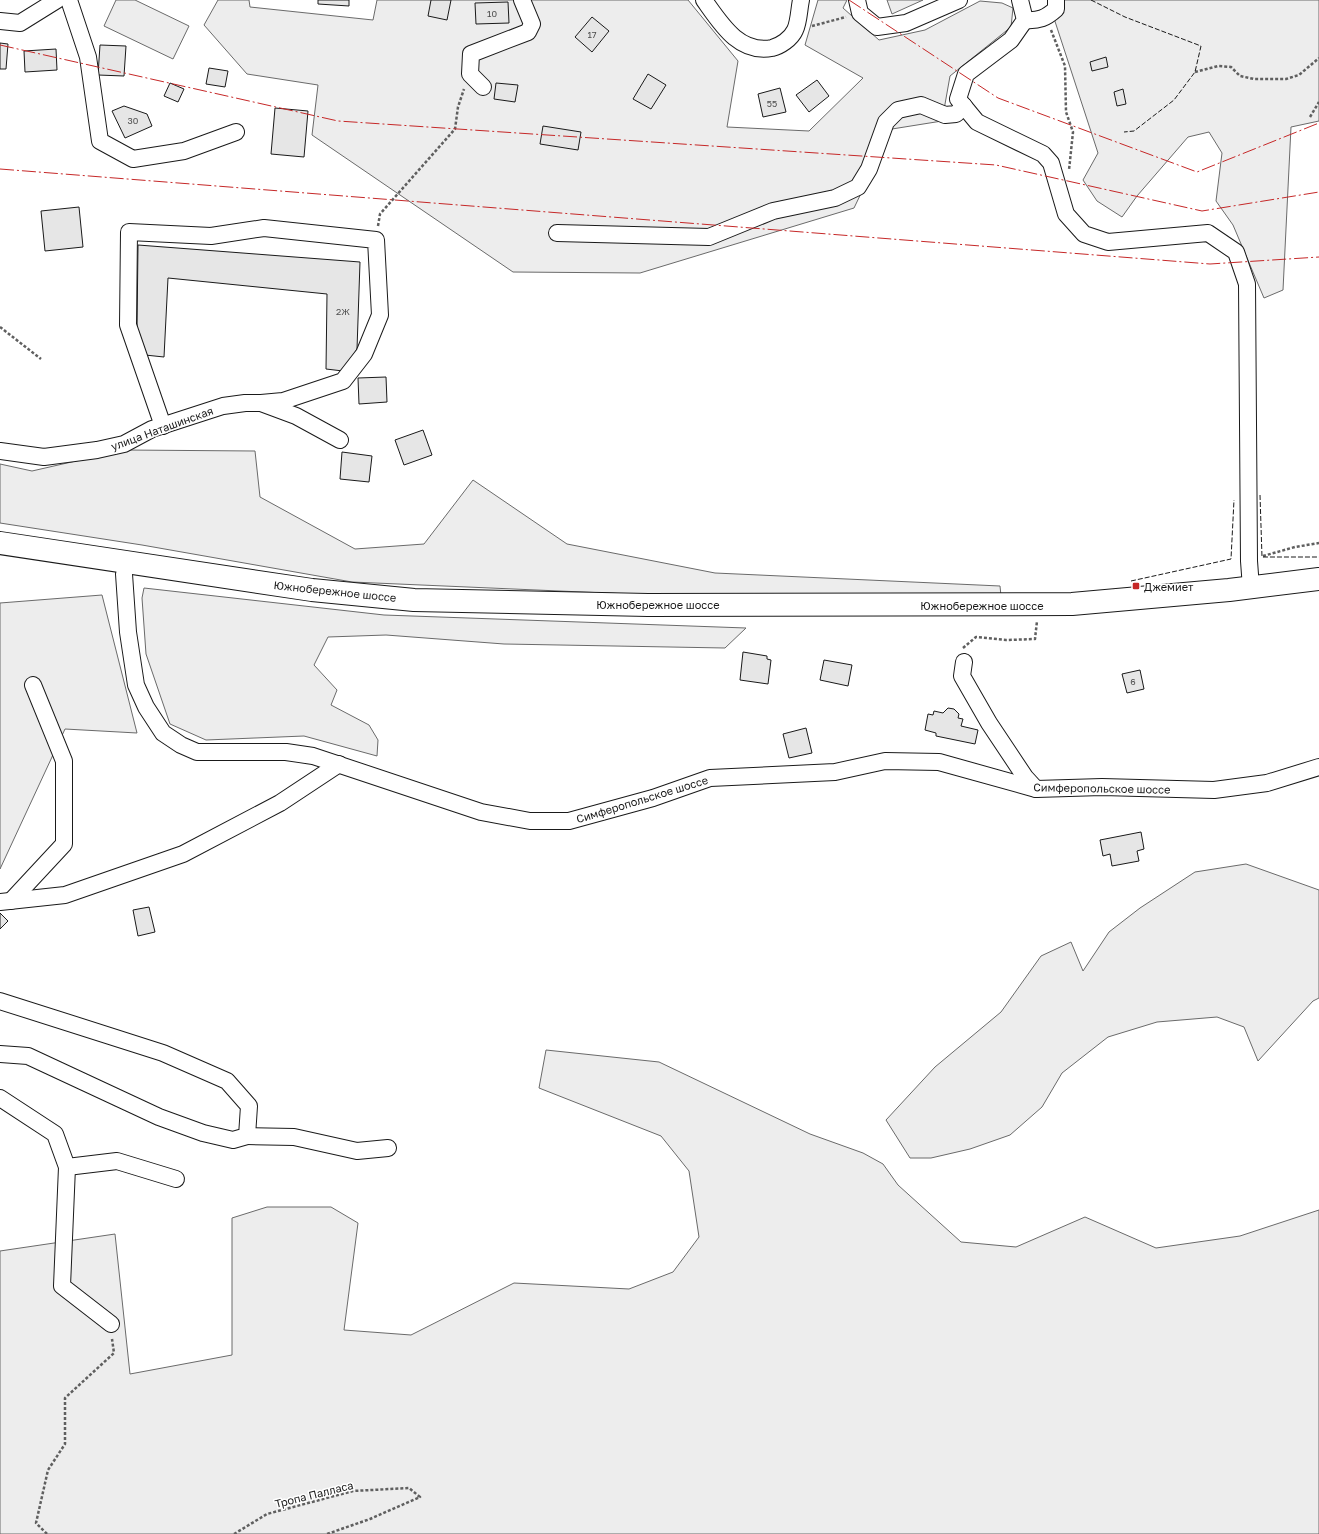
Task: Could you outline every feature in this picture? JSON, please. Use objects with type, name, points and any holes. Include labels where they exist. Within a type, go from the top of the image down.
[{"type":"highway","name":"Южнобережное шоссе","points":[[0,543],[312,590],[414,600],[648,605],[1072,604],[1229,590],[1251,581],[1290,590],[1319,591]]},
{"type":"highway","name":"Южнобережное шоссе","points":[[0,555],[309,602],[412,611],[645,615],[1072,617],[1250,603],[1319,579]]},
{"type":"highway","points":[[1198,606],[1204,599],[1251,581]]},
{"type":"street","points":[[0,21],[20,23],[56,0]]},
{"type":"street","points":[[70,0],[88,57],[100,141],[133,159],[184,151],[236,132]]},
{"type":"street","points":[[483,87],[470,74],[471,54],[528,32],[532,24],[522,0]]},
{"type":"street","points":[[704,0],[720,23],[737,41],[760,50],[780,47],[795,30],[801,0]]},
{"type":"street","points":[[858,6],[877,27],[906,23],[959,0]]},
{"type":"street","points":[[1020,0],[1025,20],[1011,40],[966,74],[958,99],[977,122],[1043,154],[1051,163],[1066,214],[1084,234],[1108,242],[1208,233],[1236,252],[1247,284],[1251,581]]},
{"type":"street","points":[[1025,20],[1036,21],[1047,17],[1056,9],[1056,0]]},
{"type":"street","points":[[557,233],[709,238],[773,211],[835,198],[858,187],[869,169],[886,122],[898,110],[921,105],[945,115],[956,114],[964,106]]},
{"type":"street","points":[[163,426],[128,325],[129,232],[211,236],[264,228],[376,240],[380,315],[364,354],[343,381],[283,401],[261,403]]},
{"type":"street","name":"улица Наташинская","points":[[0,451],[44,457],[97,450],[124,444],[152,429],[223,406],[245,402],[261,403],[296,416],[340,440]]},
{"type":"street","name":"Симферопольское шоссе","points":[[124,574],[128,632],[136,685],[146,707],[163,733],[181,745],[197,752],[286,752],[313,756],[481,812],[530,821],[569,821],[653,798],[710,778],[835,772],[885,761],[939,762],[1036,789],[1102,786],[1214,790],[1267,783],[1319,767]]},
{"type":"street","points":[[964,662],[962,676],[993,729],[1025,777],[1036,789]]},
{"type":"street","points":[[5,901],[64,844],[64,760],[33,684]]},
{"type":"street","points":[[5,901],[65,895],[183,854],[280,803],[339,764]]},
{"type":"street","points":[[0,1001],[163,1053],[227,1081],[249,1106],[247,1136]]},
{"type":"street","points":[[0,1054],[28,1056],[159,1117],[203,1133],[233,1140],[247,1136],[294,1137],[358,1151],[388,1148]]},
{"type":"street","points":[[0,1098],[55,1134],[67,1167],[62,1286],[111,1324]]},
{"type":"street","points":[[67,1167],[117,1161],[176,1179]]},
{"type":"path","points":[[795,30],[858,6]]},
{"type":"path","points":[[1047,17],[1065,66],[1066,112],[1073,132],[1070,166],[1059,194]]},
{"type":"path","points":[[1195,72],[1218,66],[1231,67],[1240,76],[1254,79],[1286,79],[1299,75],[1319,58]]},
{"type":"path","points":[[378,232],[380,214],[455,129],[458,107],[470,74]]},
{"type":"path","points":[[1310,117],[1319,102]]},
{"type":"path","points":[[0,327],[41,359]]},
{"type":"path","points":[[1251,581],[1295,547],[1319,543]]},
{"type":"path","points":[[964,662],[963,647],[976,637],[1006,640],[1035,639],[1037,617]]},
{"type":"path","points":[[47,1534],[36,1524],[48,1470],[65,1444],[65,1398],[114,1353],[111,1324]]},
{"type":"path","name":"Тропа Палласа","points":[[234,1534],[266,1514],[352,1491],[409,1488],[420,1497],[370,1519],[327,1534]]},
{"type":"shaded area","points":[[116,0],[135,0],[189,26],[173,59],[104,26]]},
{"type":"shaded area","points":[[218,0],[249,0],[250,7],[373,20],[377,0],[688,0],[738,61],[727,127],[809,131],[863,78],[805,45],[818,0],[847,0],[843,8],[879,40],[925,30],[980,1],[1002,3],[1013,8],[1011,27],[950,76],[942,121],[892,129],[854,208],[640,273],[513,272],[312,135],[318,85],[247,74],[204,25]]},
{"type":"shaded area","points":[[887,0],[923,0],[892,14]]},
{"type":"shaded area","points":[[1048,0],[1319,0],[1319,121],[1291,127],[1283,290],[1264,298],[1233,225],[1216,201],[1222,153],[1209,132],[1188,137],[1137,196],[1122,217],[1097,201],[1083,180],[1098,153]]},
{"type":"shaded area","points":[[124,450],[255,451],[260,497],[355,549],[424,544],[473,480],[567,544],[715,573],[1000,586],[1001,596],[721,598],[352,582],[142,545],[0,523],[0,464],[32,471]]},
{"type":"shaded area","points":[[144,588],[384,615],[746,628],[725,648],[504,644],[386,635],[328,637],[314,665],[337,690],[331,705],[369,725],[378,740],[377,756],[304,736],[206,740],[170,724],[146,654],[142,598]]},
{"type":"shaded area","points":[[102,595],[137,733],[65,729],[0,869],[0,603]]},
{"type":"shaded area","points":[[1246,864],[1319,890],[1319,998],[1313,1001],[1258,1061],[1244,1027],[1217,1017],[1157,1022],[1108,1037],[1062,1073],[1042,1107],[1010,1135],[970,1149],[931,1158],[910,1158],[886,1120],[935,1067],[1001,1012],[1041,956],[1071,942],[1083,971],[1109,932],[1140,908],[1195,872]]},
{"type":"shaded area","points":[[546,1050],[659,1062],[810,1134],[863,1153],[883,1164],[898,1185],[961,1242],[1016,1247],[1085,1217],[1156,1248],[1240,1236],[1319,1210],[1319,1534],[0,1534],[0,1251],[115,1234],[130,1374],[232,1355],[232,1218],[267,1207],[331,1207],[358,1223],[344,1330],[411,1335],[514,1283],[629,1289],[673,1272],[699,1237],[689,1171],[661,1136],[539,1088]]},
{"type":"building","points":[[318,0],[349,0],[349,6],[318,4]]},
{"type":"building","points":[[431,0],[451,0],[447,20],[428,16]]},
{"type":"building","points":[[508,2],[509,23],[476,24],[475,3]]},
{"type":"building","points":[[592,17],[609,31],[592,52],[575,37]]},
{"type":"building","points":[[0,43],[8,44],[6,69],[0,69]]},
{"type":"building","points":[[100,45],[126,46],[124,76],[98,75]]},
{"type":"building","points":[[56,49],[57,70],[25,72],[24,51]]},
{"type":"building","points":[[1106,57],[1108,67],[1092,71],[1090,62]]},
{"type":"building","points":[[209,68],[228,71],[225,87],[206,84]]},
{"type":"building","points":[[648,74],[666,85],[651,109],[633,99]]},
{"type":"building","points":[[817,80],[829,96],[809,112],[796,95]]},
{"type":"building","points":[[170,83],[184,89],[178,102],[164,96]]},
{"type":"building","points":[[496,83],[518,85],[515,102],[494,99]]},
{"type":"building","points":[[780,88],[786,112],[763,117],[758,94]]},
{"type":"building","points":[[1123,89],[1126,104],[1117,106],[1114,92]]},
{"type":"building","points":[[124,106],[147,114],[152,126],[125,138],[112,111]]},
{"type":"building","points":[[275,108],[308,111],[304,157],[271,154]]},
{"type":"building","points":[[543,126],[581,132],[578,150],[540,144]]},
{"type":"building","points":[[79,207],[83,247],[45,251],[41,211]]},
{"type":"building","points":[[138,245],[360,262],[357,349],[343,371],[326,369],[327,294],[168,278],[164,357],[145,355],[137,329]]},
{"type":"building","points":[[386,377],[387,402],[359,404],[358,378]]},
{"type":"building","points":[[423,430],[432,455],[404,465],[395,440]]},
{"type":"building","points":[[342,452],[372,456],[369,482],[340,479]]},
{"type":"building","points":[[743,652],[767,656],[767,659],[771,660],[768,684],[740,680]]},
{"type":"building","points":[[824,660],[852,665],[848,686],[820,680]]},
{"type":"building","points":[[1140,670],[1144,689],[1127,693],[1122,674]]},
{"type":"building","points":[[948,708],[954,709],[959,714],[958,718],[963,719],[961,726],[978,730],[975,744],[936,736],[936,733],[925,730],[928,714],[933,715],[934,711],[943,713]]},
{"type":"building","points":[[806,728],[812,753],[789,758],[783,734]]},
{"type":"building","points":[[1141,832],[1144,849],[1137,851],[1139,861],[1112,866],[1110,854],[1103,856],[1100,840]]},
{"type":"building","points":[[149,907],[155,932],[138,936],[133,910]]},
{"type":"building","points":[[0,913],[8,921],[0,929]]},
{"type":"fence","points":[[1091,0],[1125,17],[1201,46],[1195,72],[1174,100],[1134,131],[1124,132]]},
{"type":"fence","points":[[1260,495],[1262,557],[1319,557]]},
{"type":"fence","points":[[1131,581],[1231,559],[1234,500]]},
{"type":"power","points":[[849,0],[998,98],[1197,172],[1319,123]]},
{"type":"power","points":[[0,45],[338,121],[996,165],[1202,211],[1319,192]]},
{"type":"power","points":[[0,169],[1210,264],[1319,257]]},
{"type":"place","name":"Джемиет","points":[[1136,586]]}]
